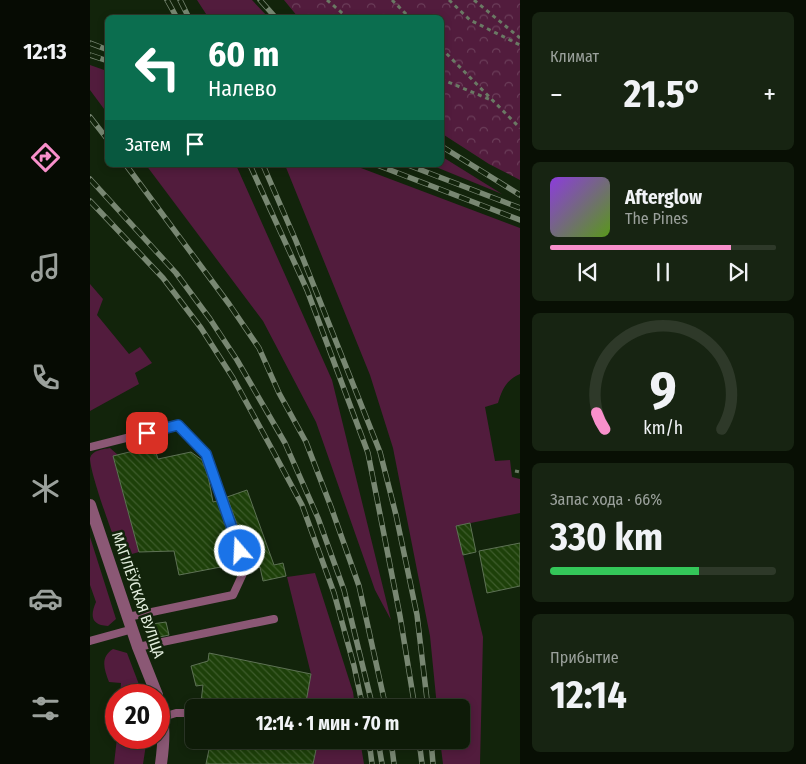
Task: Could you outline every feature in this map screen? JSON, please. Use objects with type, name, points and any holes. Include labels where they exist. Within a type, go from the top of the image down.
[{"type":"street","name":"МАГІЛЁЎСКАЯ ВУЛІЦА","points":[[90,505],[138,647],[153,684]]},
{"type":"street","points":[[161,764],[163,749]]},
{"type":"lane","points":[[90,447],[178,425],[206,454],[246,567],[233,595],[128,617]]},
{"type":"lane","points":[[138,647],[274,619]]},
{"type":"lane","points":[[90,641],[132,629]]},
{"type":"lane","points":[[170,715],[185,714]]},
{"type":"path","points":[[327,0],[344,15]]},
{"type":"path","points":[[392,0],[407,15]]},
{"type":"path","points":[[449,0],[470,20],[520,45]]},
{"type":"path","points":[[474,0],[520,38]]},
{"type":"path","points":[[444,51],[520,128]]},
{"type":"path","points":[[444,80],[494,100]]},
{"type":"path","points":[[515,471],[520,472]]},
{"type":"green space","points":[[197,0],[252,0],[266,15],[207,15]]},
{"type":"green space","points":[[284,0],[520,0],[520,180],[489,164],[444,135],[444,15],[296,15]]},
{"type":"green space","points":[[90,65],[105,70],[105,110],[90,90]]},
{"type":"green space","points":[[444,158],[502,194],[436,167],[444,167]]},
{"type":"green space","points":[[148,167],[237,167],[332,380],[391,620],[375,590],[316,422],[263,321]]},
{"type":"green space","points":[[286,167],[358,167],[520,228],[520,374],[511,379],[505,386],[498,403],[485,407],[495,461],[510,460],[512,477],[520,479],[520,513],[456,526],[483,637],[480,764],[443,764],[441,749],[470,749],[470,699],[436,699],[430,636],[393,448],[370,375]]},
{"type":"green space","points":[[90,284],[103,299],[97,315],[129,354],[140,347],[152,363],[135,373],[139,384],[90,411]]},
{"type":"green space","points":[[110,448],[118,455],[113,457],[139,552],[121,557],[98,491],[90,458],[91,455],[102,449]]},
{"type":"green space","points":[[90,537],[116,619],[108,626],[98,624],[93,619],[96,602],[90,585]]},
{"type":"green space","points":[[315,573],[354,699],[306,699],[311,674],[287,577]]},
{"type":"green space","points":[[113,649],[127,653],[139,684],[109,682],[104,664],[109,652]]},
{"type":"green space","points":[[116,749],[145,749],[143,764],[114,764]]},
{"type":"green space","points":[[316,749],[362,749],[364,764],[313,764]]},
{"type":"building","points":[[154,446],[158,459],[191,452],[202,460],[208,476],[213,502],[217,501],[234,549],[224,551],[226,566],[179,575],[174,551],[139,552],[113,456]]},
{"type":"building","points":[[247,490],[274,565],[283,563],[286,576],[263,581],[260,567],[255,569],[227,497]]},
{"type":"building","points":[[470,523],[476,552],[463,555],[456,526]]},
{"type":"building","points":[[520,543],[520,586],[487,593],[479,551]]},
{"type":"building","points":[[166,622],[169,635],[155,638],[152,624]]},
{"type":"building","points":[[209,653],[311,674],[307,699],[201,699],[203,685],[196,686],[191,666],[208,661]]},
{"type":"building","points":[[209,749],[316,749],[313,764],[206,764]]},
{"type":"railway","points":[[167,0],[175,15]]},
{"type":"railway","points":[[180,0],[188,15]]},
{"type":"railway","points":[[260,0],[273,15]]},
{"type":"railway","points":[[90,43],[105,49]]},
{"type":"railway","points":[[90,55],[105,60]]},
{"type":"railway","points":[[90,117],[105,136]]},
{"type":"railway","points":[[444,148],[520,195]]},
{"type":"railway","points":[[127,167],[229,304],[259,348],[279,393],[306,442],[359,586],[384,699]]},
{"type":"railway","points":[[251,167],[307,290],[368,453],[400,616],[414,699]]},
{"type":"railway","points":[[264,167],[296,241],[380,452],[396,515],[417,615],[427,699]]},
{"type":"railway","points":[[382,167],[520,220]]},
{"type":"railway","points":[[413,167],[520,208]]},
{"type":"railway","points":[[90,179],[176,273],[210,319],[237,360],[285,443],[318,518],[344,590],[371,699]]},
{"type":"railway","points":[[90,201],[163,278],[201,328],[233,378],[273,451],[302,505],[334,593],[361,699]]},
{"type":"railway","points":[[370,749],[372,764]]},
{"type":"railway","points":[[380,749],[382,764]]},
{"type":"railway","points":[[392,749],[394,764]]},
{"type":"railway","points":[[420,749],[422,764]]},
{"type":"railway","points":[[432,749],[433,764]]},
{"type":"route","points":[[147,433],[178,425],[206,454],[240,551]]}]
